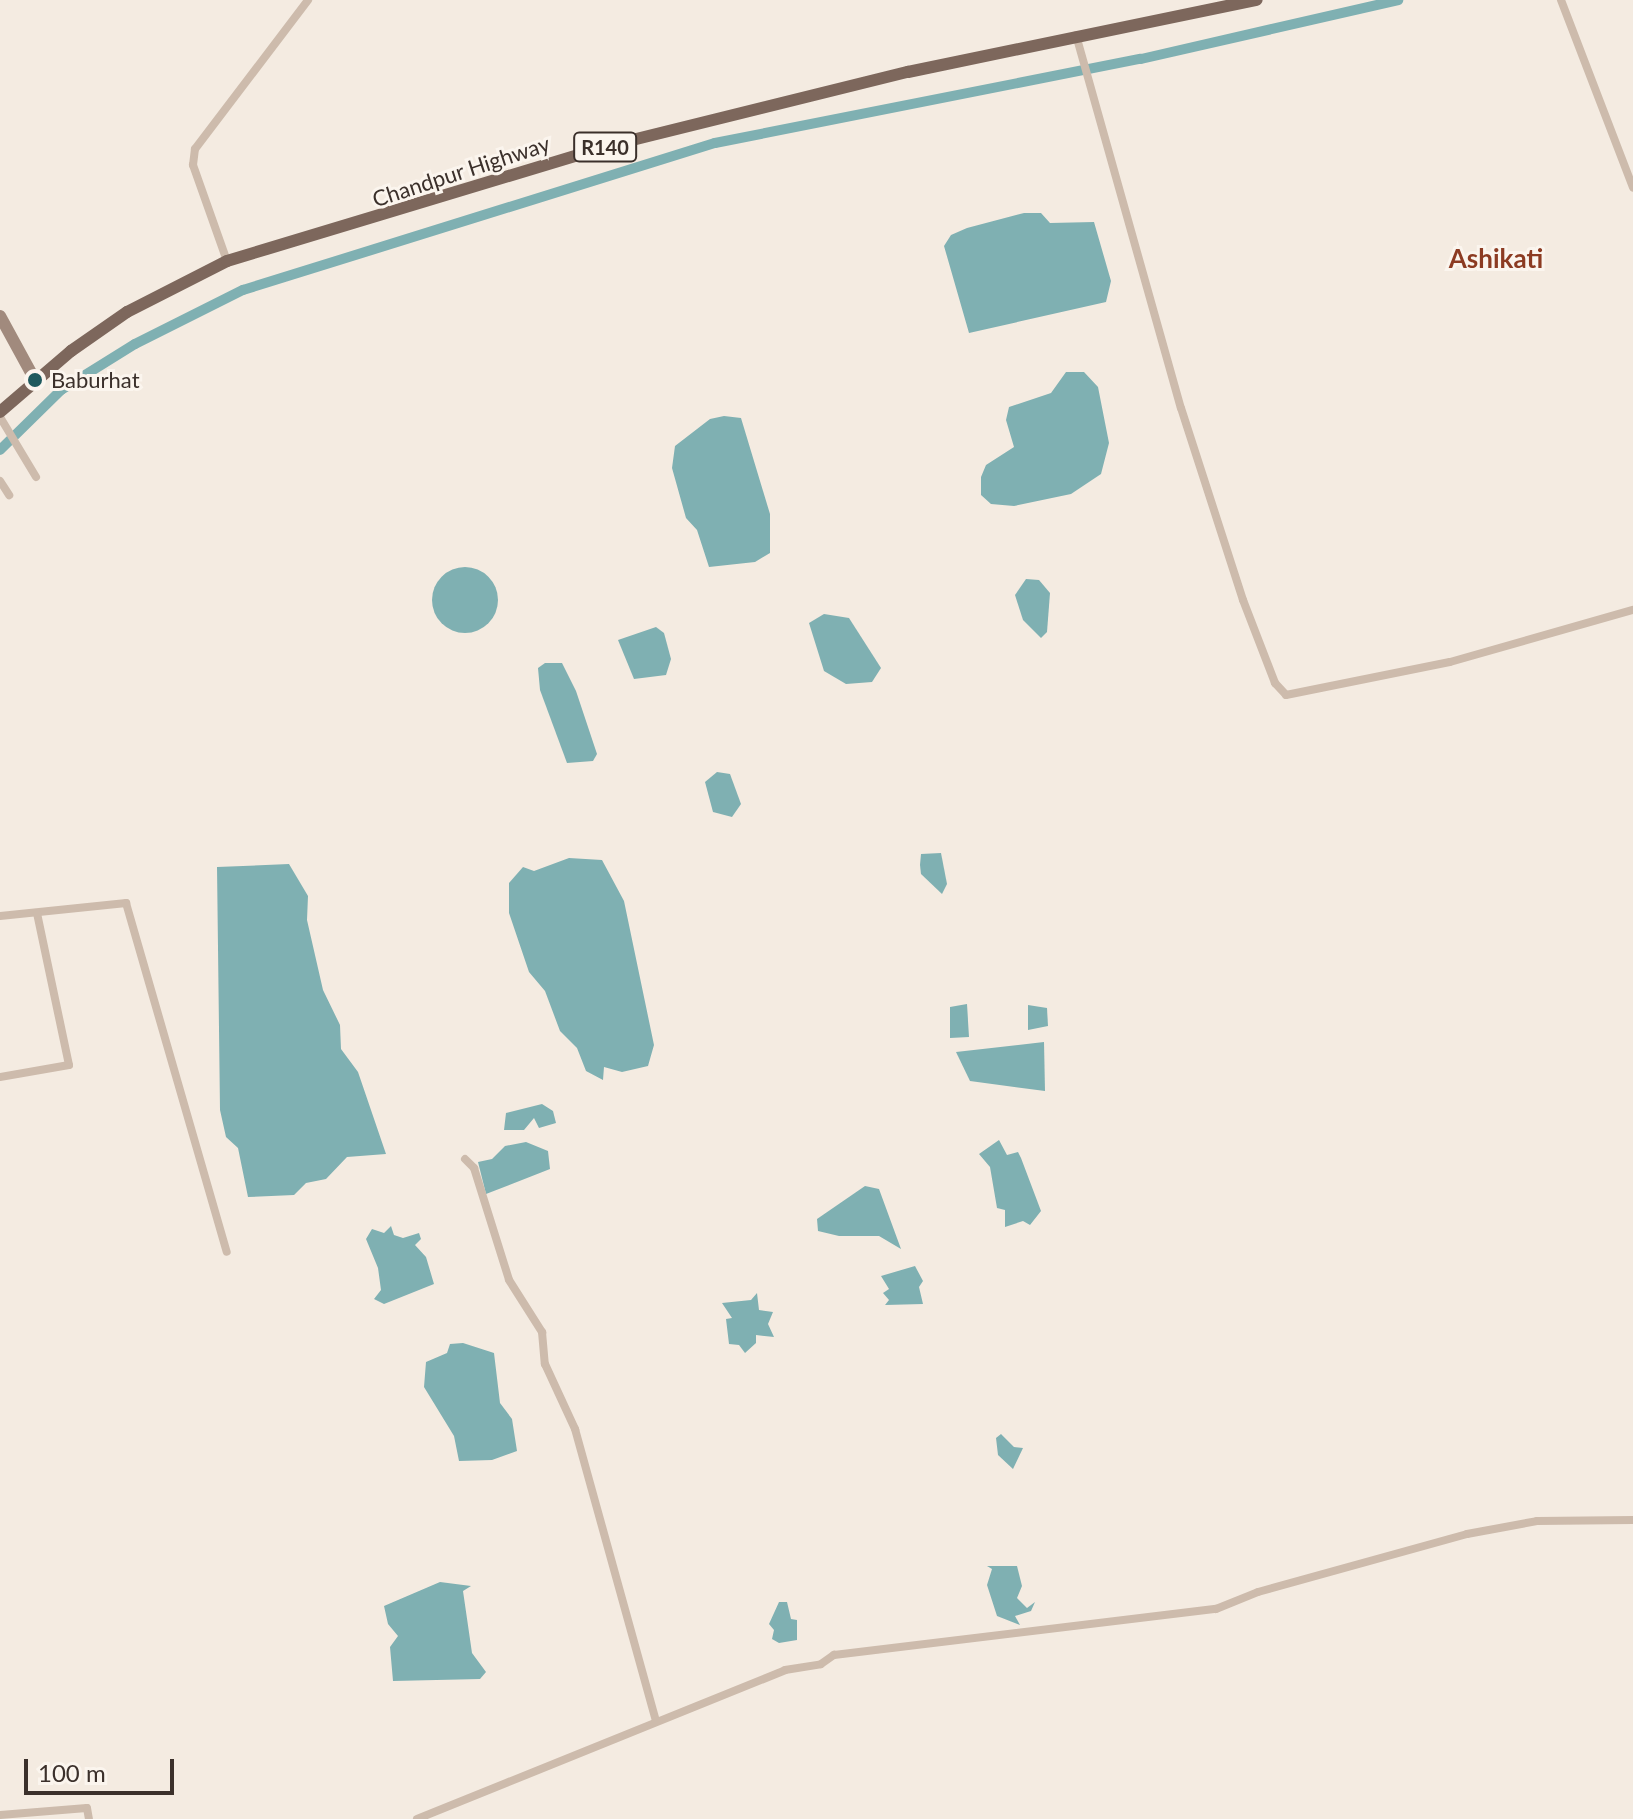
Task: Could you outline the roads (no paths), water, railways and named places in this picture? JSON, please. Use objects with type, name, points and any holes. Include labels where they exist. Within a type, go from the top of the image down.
[{"type":"main road","name":"Chandpur Highway","points":[[0,414],[35,380],[127,312],[227,261],[608,146],[1076,35],[1257,0]]},
{"type":"main road","points":[[0,316],[4,334],[35,380]]},
{"type":"street","points":[[227,261],[193,165],[195,149],[308,0]]},
{"type":"street","points":[[1561,0],[1633,188]]},
{"type":"street","points":[[1076,35],[1200,467],[1243,600],[1275,683],[1286,695],[1450,662],[1633,610]]},
{"type":"street","points":[[0,414],[36,477]]},
{"type":"street","points":[[0,481],[9,495]]},
{"type":"street","points":[[0,916],[126,903],[227,1252]]},
{"type":"street","points":[[0,1077],[69,1065],[37,913]]},
{"type":"street","points":[[465,1159],[474,1168],[509,1280],[542,1332],[545,1364],[575,1429],[656,1721]]},
{"type":"street","points":[[417,1819],[785,1670],[821,1664],[834,1655],[1216,1609],[1258,1592],[1467,1534],[1537,1521],[1633,1520]]},
{"type":"street","points":[[0,1815],[87,1808],[89,1819]]},
{"type":"water","points":[[1024,213],[1041,213],[1050,223],[1094,222],[1111,281],[1106,302],[969,333],[944,246],[951,235],[967,228]]},
{"type":"water","points":[[1066,372],[1084,372],[1098,387],[1109,443],[1101,474],[1071,494],[1014,506],[991,504],[981,495],[981,477],[986,465],[1014,447],[1006,420],[1009,407],[1051,393]]},
{"type":"water","points":[[724,416],[741,418],[770,514],[770,553],[755,562],[709,567],[697,530],[686,518],[672,468],[675,446],[710,419]]},
{"type":"water","points":[[465,567],[488,577],[498,600],[488,623],[465,633],[442,623],[432,600],[442,577]]},
{"type":"water","points":[[1026,579],[1039,580],[1050,593],[1047,632],[1041,638],[1023,620],[1015,595]]},
{"type":"water","points":[[824,614],[849,618],[881,668],[872,682],[846,684],[824,671],[809,623]]},
{"type":"water","points":[[656,627],[664,633],[671,659],[666,675],[634,679],[618,640]]},
{"type":"water","points":[[545,663],[562,663],[576,691],[597,754],[593,761],[567,763],[540,690],[538,668]]},
{"type":"water","points":[[717,772],[730,774],[741,804],[732,817],[713,812],[705,782]]},
{"type":"water","points":[[941,853],[947,884],[942,894],[921,874],[920,865],[921,854]]},
{"type":"water","points":[[569,858],[602,860],[624,901],[654,1045],[648,1066],[622,1072],[604,1067],[603,1080],[586,1071],[577,1048],[560,1031],[545,991],[529,972],[509,913],[509,883],[523,867],[534,871]]},
{"type":"water","points":[[289,864],[308,896],[307,920],[323,990],[340,1025],[341,1049],[358,1072],[386,1154],[347,1157],[326,1179],[306,1183],[294,1195],[248,1197],[238,1148],[226,1137],[220,1110],[217,867]]},
{"type":"water","points":[[967,1004],[969,1037],[950,1038],[950,1007]]},
{"type":"water","points":[[1028,1005],[1047,1008],[1048,1026],[1028,1030]]},
{"type":"water","points":[[1044,1042],[1045,1091],[970,1081],[956,1052]]},
{"type":"water","points":[[542,1104],[553,1111],[556,1123],[539,1128],[534,1118],[524,1130],[504,1130],[506,1113]]},
{"type":"water","points":[[999,1140],[1007,1155],[1018,1152],[1041,1211],[1030,1225],[1023,1221],[1005,1227],[1005,1210],[997,1208],[990,1167],[979,1154]]},
{"type":"water","points":[[526,1142],[548,1151],[550,1169],[486,1194],[478,1162],[492,1159],[505,1146]]},
{"type":"water","points":[[865,1186],[879,1189],[901,1249],[879,1236],[839,1236],[818,1231],[817,1219]]},
{"type":"water","points":[[391,1226],[394,1235],[403,1238],[419,1233],[421,1239],[415,1245],[426,1257],[434,1284],[384,1304],[374,1299],[381,1290],[378,1268],[366,1239],[372,1229],[384,1233]]},
{"type":"water","points":[[915,1266],[923,1281],[919,1287],[923,1304],[885,1305],[889,1300],[883,1293],[889,1289],[881,1276]]},
{"type":"water","points":[[757,1293],[759,1310],[773,1312],[768,1324],[774,1337],[756,1335],[756,1343],[745,1353],[739,1345],[729,1344],[726,1319],[732,1318],[722,1303],[751,1300]]},
{"type":"water","points":[[463,1343],[494,1353],[500,1403],[512,1419],[517,1451],[492,1460],[459,1461],[454,1436],[424,1387],[426,1362],[447,1353],[450,1344]]},
{"type":"water","points":[[1001,1434],[1014,1447],[1023,1448],[1013,1469],[998,1455],[996,1438]]},
{"type":"water","points":[[987,1566],[1017,1566],[1022,1586],[1017,1598],[1027,1608],[1035,1602],[1031,1611],[1015,1616],[1020,1625],[997,1616],[987,1585],[992,1569]]},
{"type":"water","points":[[440,1582],[471,1586],[463,1591],[472,1653],[486,1672],[480,1679],[393,1681],[390,1647],[398,1636],[388,1624],[384,1606]]},
{"type":"water","points":[[779,1602],[787,1602],[791,1619],[797,1620],[797,1640],[779,1643],[772,1639],[774,1630],[769,1624]]},
{"type":"waterway","points":[[0,450],[61,390],[135,344],[243,290],[715,143],[1141,59],[1398,0]]},
{"type":"place","name":"Baburhat","points":[[35,380]]},
{"type":"district","name":"Ashikati","points":[[1496,259]]}]
